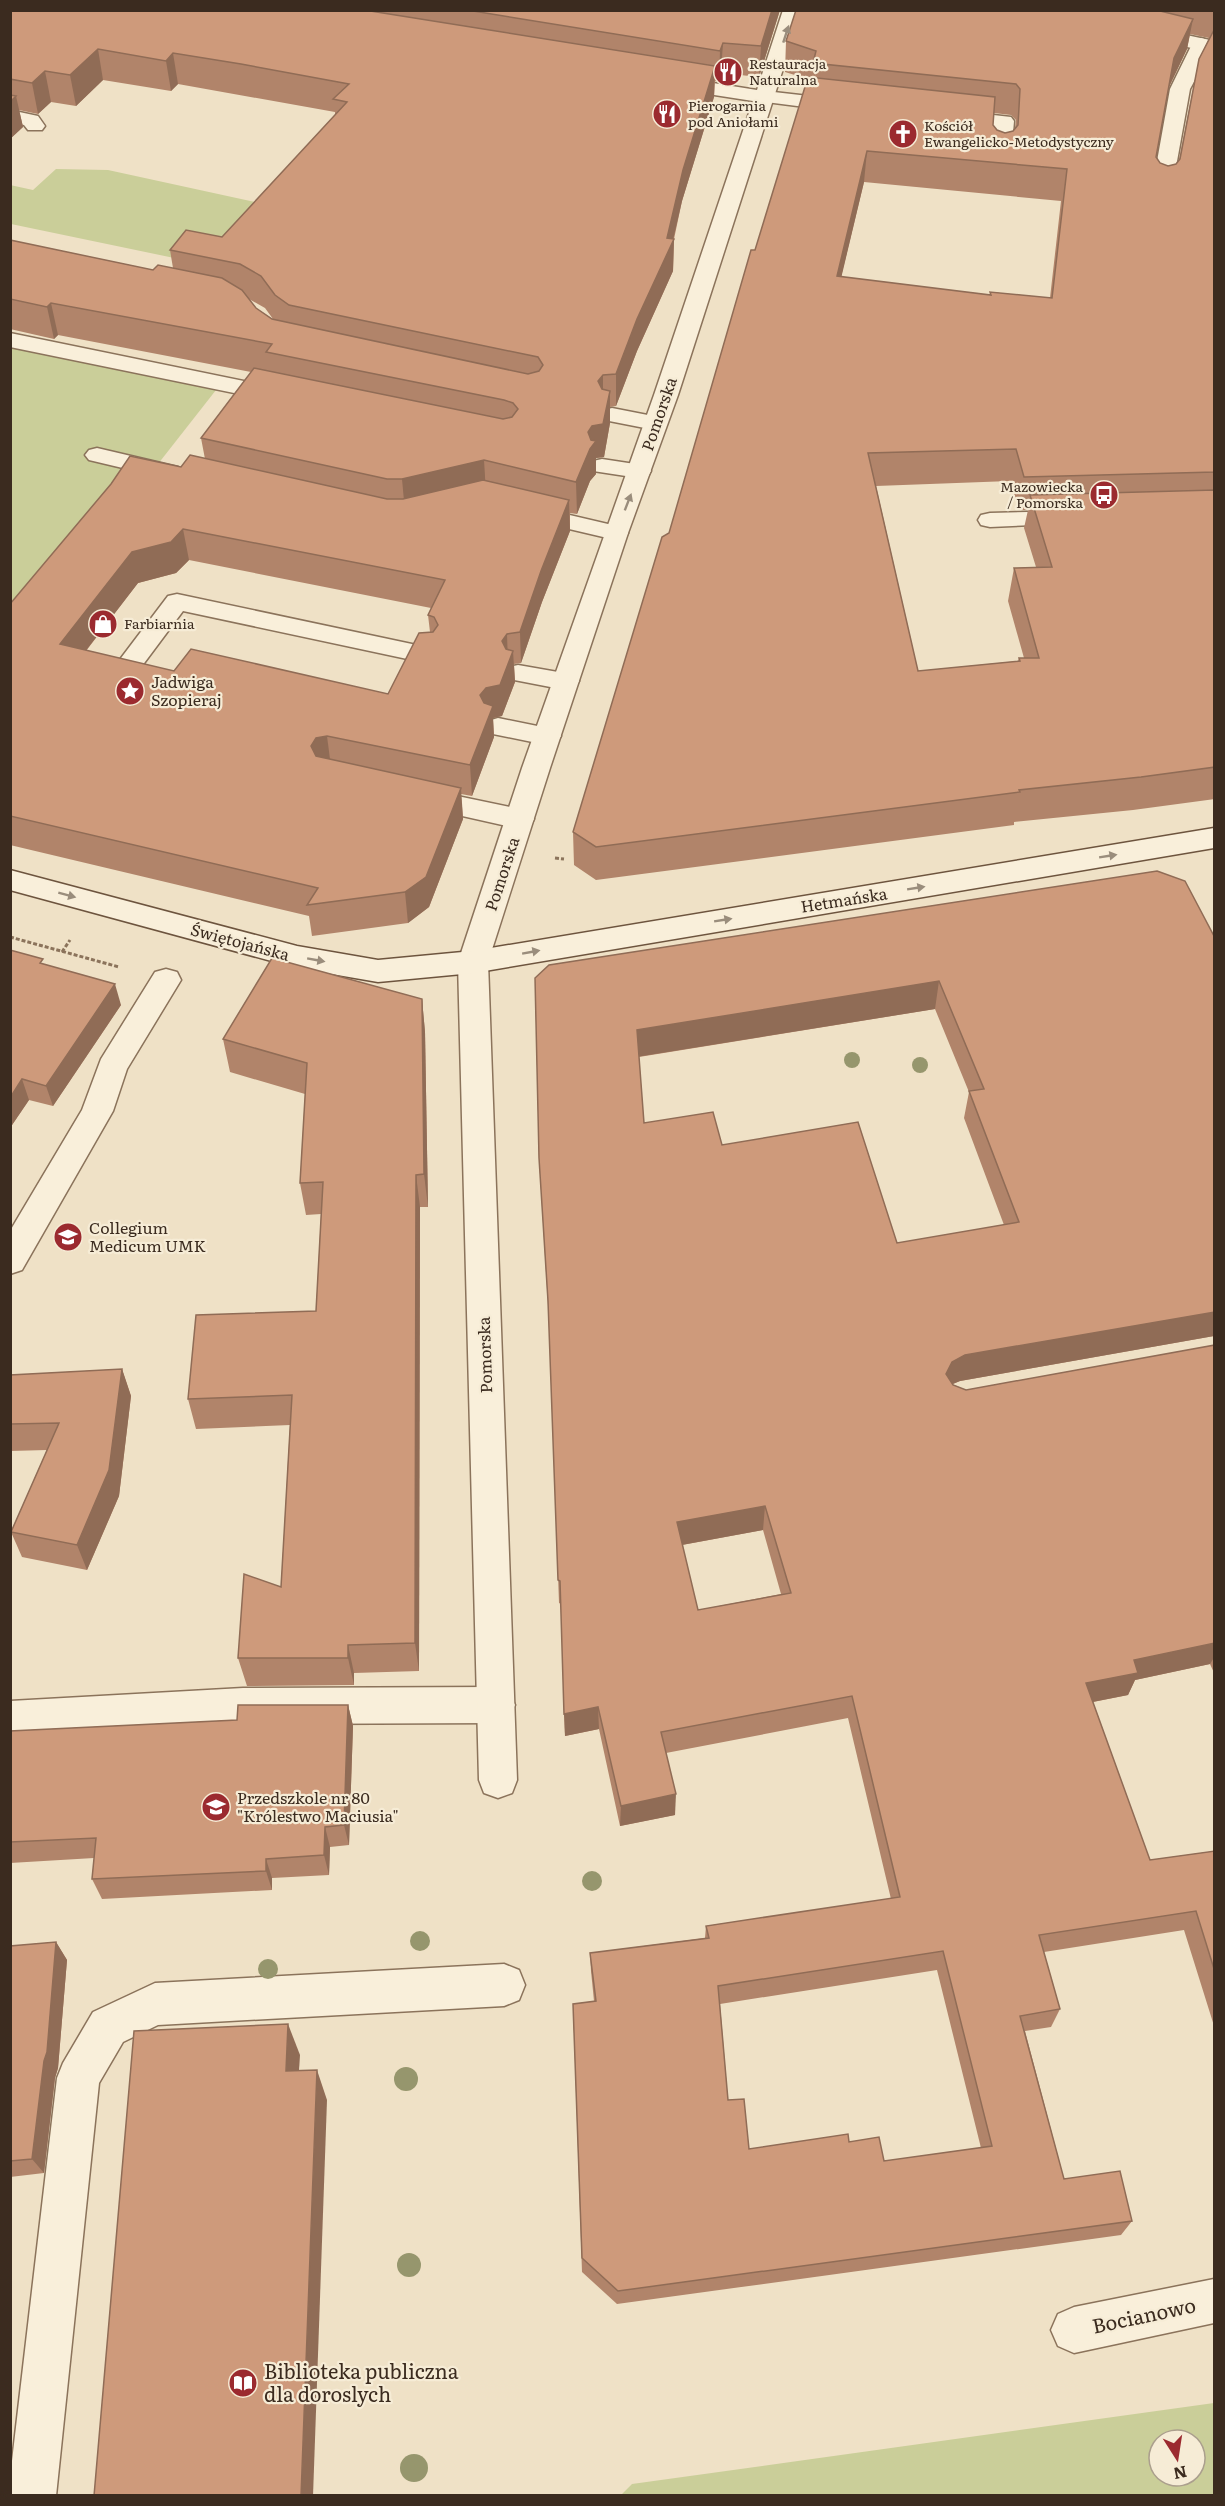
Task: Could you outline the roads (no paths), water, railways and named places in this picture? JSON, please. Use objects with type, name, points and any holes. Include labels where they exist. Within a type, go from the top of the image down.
[{"type":"street","name":"Pomorska","points":[[498,1780],[473,962],[547,736],[794,10]]},
{"type":"street","points":[[1126,28],[1208,45],[1197,58],[1180,88],[1162,189]]},
{"type":"street","points":[[655,80],[765,98],[863,108]]},
{"type":"street","points":[[933,115],[1004,121],[1000,156]]},
{"type":"street","points":[[10,116],[31,120],[35,126]]},
{"type":"street","points":[[10,340],[299,400]]},
{"type":"street","points":[[612,415],[655,423]]},
{"type":"street","points":[[97,455],[187,476]]},
{"type":"street","points":[[602,466],[639,471]]},
{"type":"street","points":[[501,506],[616,533]]},
{"type":"street","points":[[990,520],[1094,517]]},
{"type":"street","points":[[124,672],[177,602],[426,655]]},
{"type":"street","points":[[518,673],[566,681]]},
{"type":"street","points":[[498,727],[547,736]]},
{"type":"street","points":[[398,793],[520,819]]},
{"type":"street","name":"Hetmańska","points":[[473,962],[1215,838]]},
{"type":"street","name":"Świętojańska","points":[[10,879],[307,959],[378,971],[473,962]]},
{"type":"street","points":[[10,1261],[97,1111],[112,1067],[166,980]]},
{"type":"street","points":[[10,1719],[243,1706],[496,1705]]},
{"type":"street","points":[[32,2496],[24,2433],[78,2078],[108,2027],[155,2004],[504,1984]]},
{"type":"street","name":"Bocianowo","points":[[1074,2330],[1215,2301]]},
{"type":"place","name":"Restauracja Naturalna","points":[[728,72]]},
{"type":"place","name":"Pierogarnia pod Aniołami","points":[[667,114]]},
{"type":"place","name":"Kościół Ewangelicko-Metodystyczny","points":[[903,134]]},
{"type":"place","name":"Mazowiecka / Pomorska","points":[[1104,495]]},
{"type":"place","name":"Farbiarnia","points":[[103,624]]},
{"type":"place","name":"Jadwiga Szopieraj","points":[[130,691]]},
{"type":"place","name":"Collegium Medicum UMK","points":[[68,1237]]},
{"type":"place","name":"Przedszkole nr 80 \"Królestwo Maciusia\"","points":[[216,1807]]},
{"type":"place","name":"Biblioteka publiczna dla doroslych","points":[[243,2383]]}]
